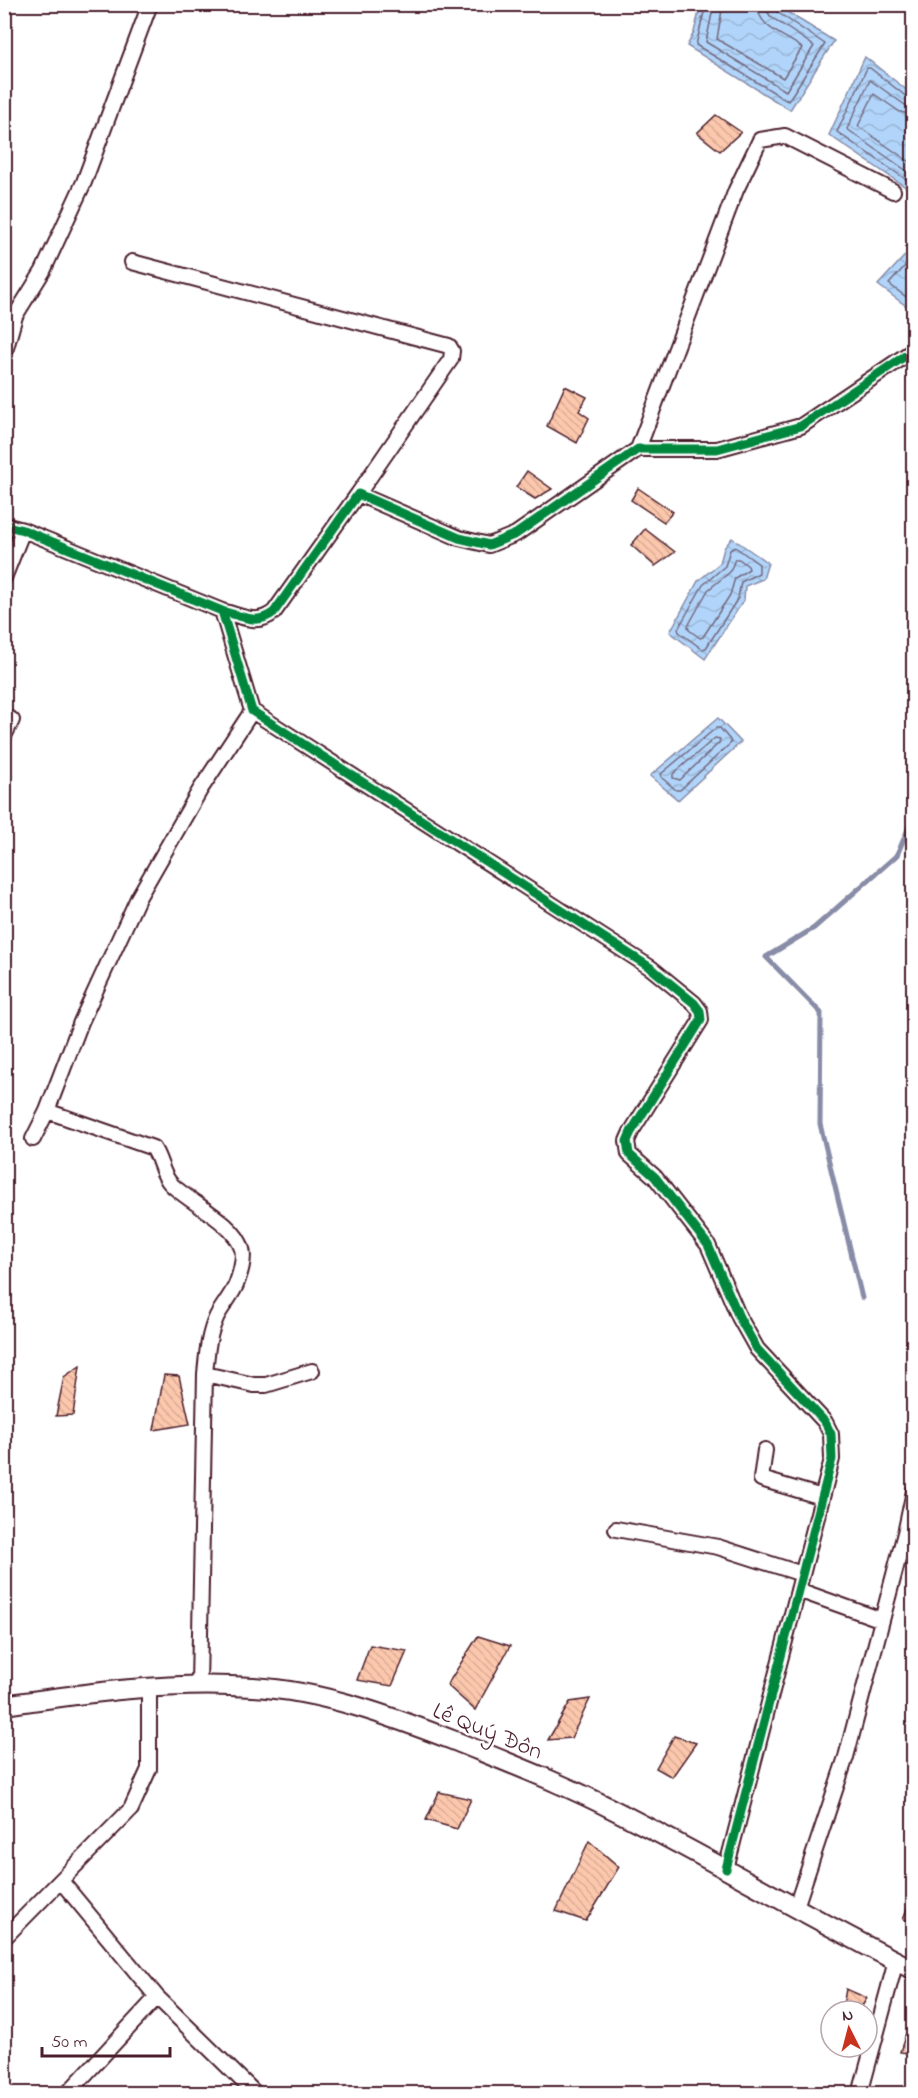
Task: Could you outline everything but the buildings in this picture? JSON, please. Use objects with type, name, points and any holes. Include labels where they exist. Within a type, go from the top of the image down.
[{"type":"main road","name":"Lê Quý Đôn","points":[[4,1706],[87,1693],[199,1685],[254,1687],[298,1693],[378,1712],[507,1762],[614,1810],[914,1970]]},
{"type":"street","points":[[4,355],[15,316],[43,272],[84,182],[150,4]]},
{"type":"street","points":[[358,494],[459,538],[489,545],[516,534],[638,449],[736,190],[760,140],[785,136],[893,192]]},
{"type":"street","points":[[4,525],[23,530],[222,611],[256,620],[266,618],[274,612],[451,359],[452,351],[449,346],[132,262]]},
{"type":"street","points":[[638,449],[717,449],[801,426],[914,350]]},
{"type":"street","points":[[4,578],[23,530]]},
{"type":"street","points":[[222,611],[252,711],[651,968],[694,1003],[700,1011],[701,1020],[631,1131],[627,1141],[629,1154],[655,1177],[708,1245],[739,1317],[757,1349],[825,1422],[831,1434],[832,1459],[726,1869]]},
{"type":"street","points":[[33,1139],[47,1111],[81,1022],[138,898],[200,790],[252,711]]},
{"type":"street","points":[[4,716],[12,720],[4,736]]},
{"type":"street","points":[[47,1111],[153,1148],[159,1157],[162,1171],[170,1183],[237,1238],[242,1250],[242,1266],[235,1287],[217,1317],[207,1341],[199,1685]]},
{"type":"street","points":[[205,1374],[254,1385],[266,1385],[312,1371]]},
{"type":"street","points":[[765,1450],[761,1479],[822,1497]]},
{"type":"street","points":[[796,1907],[846,1756],[882,1620],[910,1530],[914,1491]]},
{"type":"street","points":[[616,1529],[718,1547],[802,1574]]},
{"type":"street","points":[[798,1590],[882,1620]]},
{"type":"street","points":[[4,1938],[131,1809],[149,1769],[149,1689]]},
{"type":"street","points":[[61,1881],[157,1997],[256,2094]]},
{"type":"street","points":[[860,2094],[896,1962]]},
{"type":"street","points":[[67,2094],[157,1997]]},
{"type":"water","points":[[701,4],[776,5],[834,41],[790,110],[687,46],[694,32]]},
{"type":"water","points":[[865,57],[913,95],[913,192],[829,135]]},
{"type":"water","points":[[913,247],[913,311],[878,285]]},
{"type":"water","points":[[732,538],[768,563],[763,579],[745,586],[744,600],[705,659],[670,632],[698,581],[720,563],[724,548]]},
{"type":"water","points":[[718,718],[741,742],[678,800],[650,776]]},
{"type":"waterway","points":[[862,1298],[820,1124],[821,1013],[766,957],[814,928],[897,855],[914,815]]},
{"type":"cycle path","points":[[4,525],[23,530],[222,611],[249,619],[262,618],[274,612],[358,494],[459,538],[489,545],[516,534],[638,449],[717,449],[801,426],[914,350]]},
{"type":"cycle path","points":[[222,611],[252,711],[651,968],[694,1003],[700,1011],[701,1020],[631,1132],[627,1141],[629,1154],[655,1177],[708,1245],[739,1317],[757,1349],[825,1422],[831,1434],[832,1459],[726,1869]]}]
